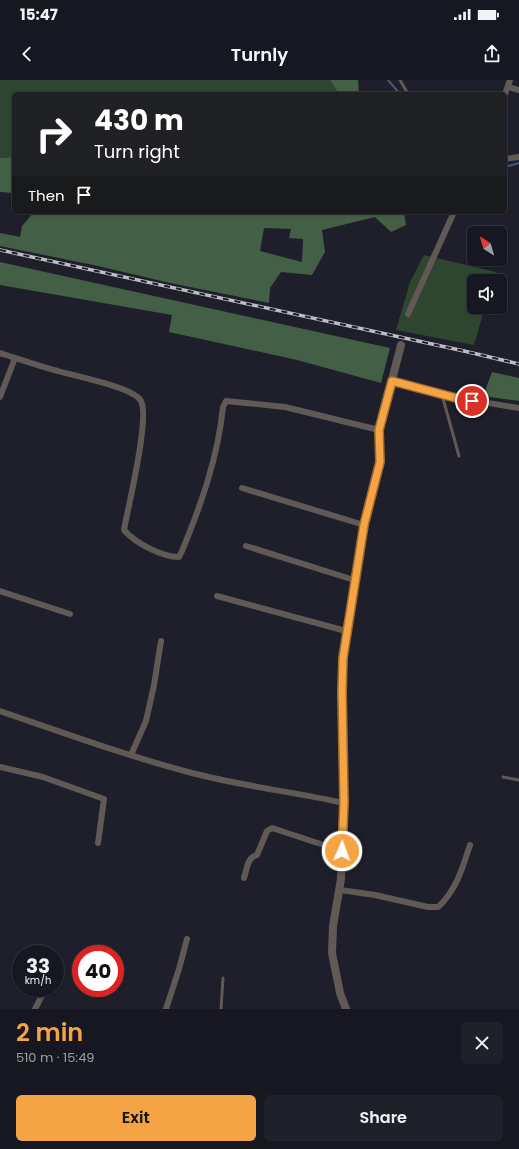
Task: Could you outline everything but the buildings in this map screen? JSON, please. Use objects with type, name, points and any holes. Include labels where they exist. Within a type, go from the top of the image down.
[{"type":"street","points":[[506,92],[510,80]]},
{"type":"street","points":[[508,88],[519,90]]},
{"type":"street","points":[[507,159],[519,157]]},
{"type":"street","points":[[408,314],[453,214]]},
{"type":"street","points":[[346,1009],[340,993],[332,953],[333,926],[340,890],[344,802],[342,692],[343,658],[354,580],[364,525],[380,462],[379,430],[401,345]]},
{"type":"street","points":[[0,352],[57,371],[116,387],[137,396],[142,405],[142,430],[124,530],[134,540],[145,546],[174,557],[179,557],[182,552],[207,485],[226,401],[285,406],[379,430]]},
{"type":"street","points":[[0,397],[15,358]]},
{"type":"street","points":[[392,381],[456,398],[519,408]]},
{"type":"street","points":[[242,488],[364,525]]},
{"type":"street","points":[[246,546],[354,580]]},
{"type":"street","points":[[0,591],[70,614]]},
{"type":"street","points":[[217,596],[346,631]]},
{"type":"street","points":[[131,755],[146,721],[154,685],[161,641]]},
{"type":"street","points":[[0,711],[131,755],[192,773],[256,787],[300,793],[344,802]]},
{"type":"street","points":[[0,767],[43,777],[104,799],[98,843]]},
{"type":"street","points":[[244,878],[250,858],[257,855],[268,831],[272,828],[342,851]]},
{"type":"street","points":[[340,890],[428,907],[438,907],[444,901],[456,882],[470,845]]},
{"type":"street","points":[[166,1009],[187,939]]},
{"type":"street","points":[[35,1009],[41,997]]},
{"type":"lane","points":[[400,80],[407,92]]},
{"type":"lane","points":[[442,395],[459,456]]},
{"type":"lane","points":[[503,777],[519,780]]},
{"type":"lane","points":[[221,1009],[223,978]]},
{"type":"green space","points":[[0,80],[330,80],[338,92],[12,92],[12,157],[0,158]]},
{"type":"green space","points":[[330,80],[358,80],[359,92],[338,92]]},
{"type":"green space","points":[[12,157],[12,193],[0,192],[0,158]]},
{"type":"green space","points":[[32,214],[404,214],[406,225],[391,232],[375,217],[322,230],[325,252],[312,275],[281,272],[270,288],[269,303],[0,246],[0,233],[20,237],[22,226]],"holes":[[[264,228],[291,229],[289,238],[303,239],[302,262],[260,251]]]},
{"type":"green space","points":[[424,255],[496,272],[496,274],[467,274],[467,314],[483,314],[474,345],[396,330],[410,282]]},
{"type":"green space","points":[[0,262],[390,348],[381,383],[297,360],[169,332],[172,315],[0,285]]},
{"type":"green space","points":[[492,372],[519,378],[519,401],[483,396]]},
{"type":"waterway","points":[[388,80],[398,92]]},
{"type":"waterway","points":[[507,166],[519,163]]},
{"type":"railway","points":[[0,250],[519,364]]},
{"type":"route","points":[[342,851],[344,802],[342,692],[343,658],[354,580],[364,525],[380,462],[379,430],[392,381],[472,401]]}]
